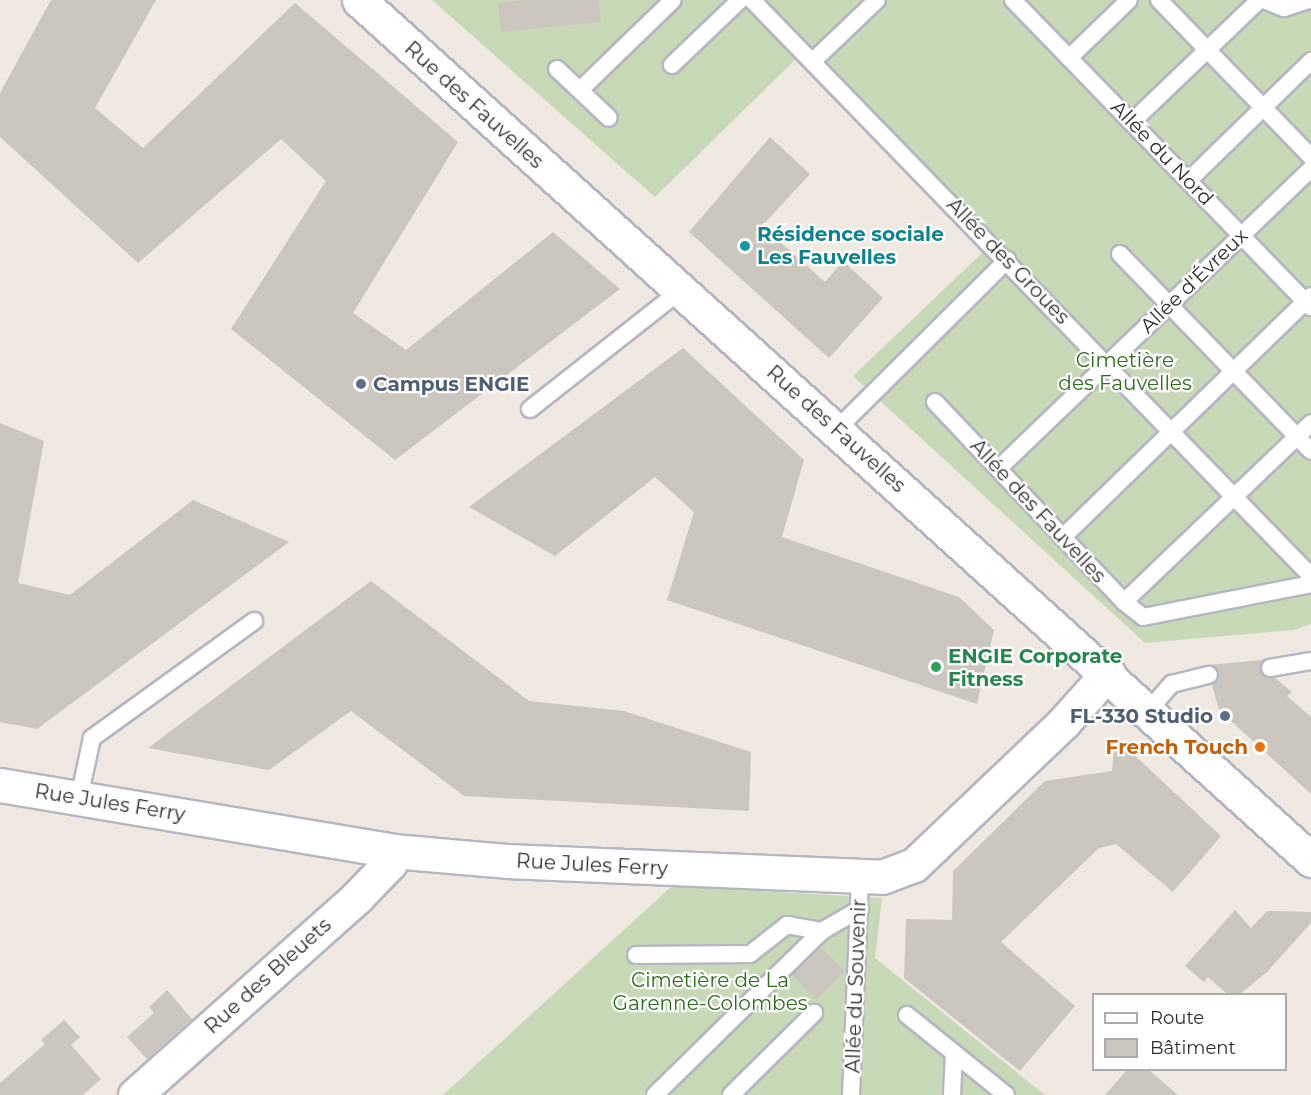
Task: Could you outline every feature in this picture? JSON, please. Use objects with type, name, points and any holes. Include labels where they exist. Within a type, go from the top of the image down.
[{"type":"street","name":"Rue des Fauvelles","points":[[359,0],[1149,710],[1311,860]]},
{"type":"street","name":"Rue Jules Ferry","points":[[1,789],[79,798],[393,851],[507,861],[882,877],[914,865],[1064,722],[1108,673]]},
{"type":"street","name":"Rue des Bleuets","points":[[135,1095],[357,897],[390,863],[393,851]]},
{"type":"lane","points":[[580,90],[673,0]]},
{"type":"lane","points":[[672,65],[740,0]]},
{"type":"lane","name":"Allée des Groues","points":[[753,0],[1108,363],[1173,431],[1232,498],[1308,566]]},
{"type":"lane","points":[[813,61],[877,0]]},
{"type":"lane","name":"Allée du Nord","points":[[1013,0],[1242,236],[1309,301]]},
{"type":"lane","points":[[1069,58],[1129,0]]},
{"type":"lane","points":[[1160,0],[1311,157]]},
{"type":"lane","points":[[1132,122],[1258,0]]},
{"type":"lane","points":[[1264,0],[1284,8],[1309,1]]},
{"type":"lane","points":[[1188,180],[1311,62]]},
{"type":"lane","points":[[557,69],[609,118]]},
{"type":"lane","name":"Allée d'Évreux","points":[[999,468],[1311,169]]},
{"type":"lane","points":[[1120,254],[1311,451]]},
{"type":"lane","points":[[837,429],[1007,260]]},
{"type":"lane","points":[[530,409],[681,290]]},
{"type":"lane","points":[[1064,536],[1309,301]]},
{"type":"lane","name":"Allée des Fauvelles","points":[[934,402],[1064,536],[1124,602],[1143,617],[1311,584]]},
{"type":"lane","points":[[1124,602],[1311,423]]},
{"type":"lane","points":[[79,798],[92,738],[254,621]]},
{"type":"lane","points":[[1270,668],[1311,661]]},
{"type":"lane","points":[[1149,710],[1172,684],[1209,675]]},
{"type":"lane","name":"Allée du Souvenir","points":[[851,1095],[860,877]]},
{"type":"lane","points":[[655,1095],[822,931],[860,909]]},
{"type":"lane","points":[[636,955],[750,954],[787,925],[822,931]]},
{"type":"lane","points":[[731,1095],[814,1013]]},
{"type":"lane","points":[[907,1015],[1006,1095]]},
{"type":"lane","points":[[952,1095],[954,1053]]},
{"type":"lane","points":[[750,1095],[751,1075]]},
{"type":"green space","name":"Cimetière des Fauvelles","points":[[432,0],[1311,0],[1311,624],[1293,630],[1145,643],[853,376],[983,252],[795,60],[655,197]]},
{"type":"green space","name":"Cimetière de La Garenne-Colombes","points":[[672,886],[882,898],[875,958],[1045,1095],[443,1095]]},
{"type":"building","points":[[51,0],[156,0],[95,108],[143,148],[295,3],[458,142],[353,313],[406,350],[553,232],[620,289],[395,460],[231,329],[326,181],[281,139],[138,263],[0,137],[0,93]]},
{"type":"building","points":[[520,0],[599,0],[601,22],[501,32],[498,4]]},
{"type":"building","name":"Résidence sociale Les Fauvelles","points":[[770,137],[810,174],[762,226],[825,282],[843,261],[883,298],[829,358],[689,232]]},
{"type":"building","points":[[683,348],[804,460],[782,537],[959,597],[994,630],[977,704],[667,600],[694,512],[655,477],[555,556],[469,507]]},
{"type":"building","points":[[0,423],[44,441],[18,583],[70,595],[193,500],[289,542],[37,729],[0,722]]},
{"type":"building","points":[[371,581],[529,701],[624,711],[751,752],[749,811],[464,796],[351,711],[269,770],[148,748]]},
{"type":"building","points":[[1263,660],[1262,675],[1275,678],[1292,692],[1287,696],[1311,717],[1311,794],[1219,710],[1212,685],[1219,673],[1209,665]]},
{"type":"building","points":[[1115,737],[1221,836],[1173,892],[1116,844],[1099,848],[1001,942],[1075,1006],[1020,1071],[904,978],[906,919],[952,920],[953,871],[1045,781],[1112,771]]},
{"type":"building","points":[[1235,910],[1251,928],[1267,911],[1311,912],[1311,923],[1267,972],[1241,993],[1226,993],[1208,977],[1204,982],[1185,966]]},
{"type":"building","points":[[822,948],[845,971],[816,1000],[792,975]]},
{"type":"building","points":[[167,990],[192,1019],[147,1059],[127,1037],[154,1013],[149,1007]]},
{"type":"building","points":[[64,1020],[80,1037],[71,1045],[101,1079],[83,1095],[0,1095],[0,1083],[45,1044],[41,1040]]},
{"type":"building","points":[[1126,1071],[1150,1071],[1178,1095],[1105,1095]]},
{"type":"place","name":"Résidence sociale Les Fauvelles","points":[[745,246]]},
{"type":"place","name":"Campus ENGIE","points":[[361,384]]},
{"type":"place","name":"ENGIE Corporate Fitness","points":[[936,667]]},
{"type":"place","name":"FL-330 Studio","points":[[1225,716]]},
{"type":"place","name":"French Touch","points":[[1260,747]]}]
